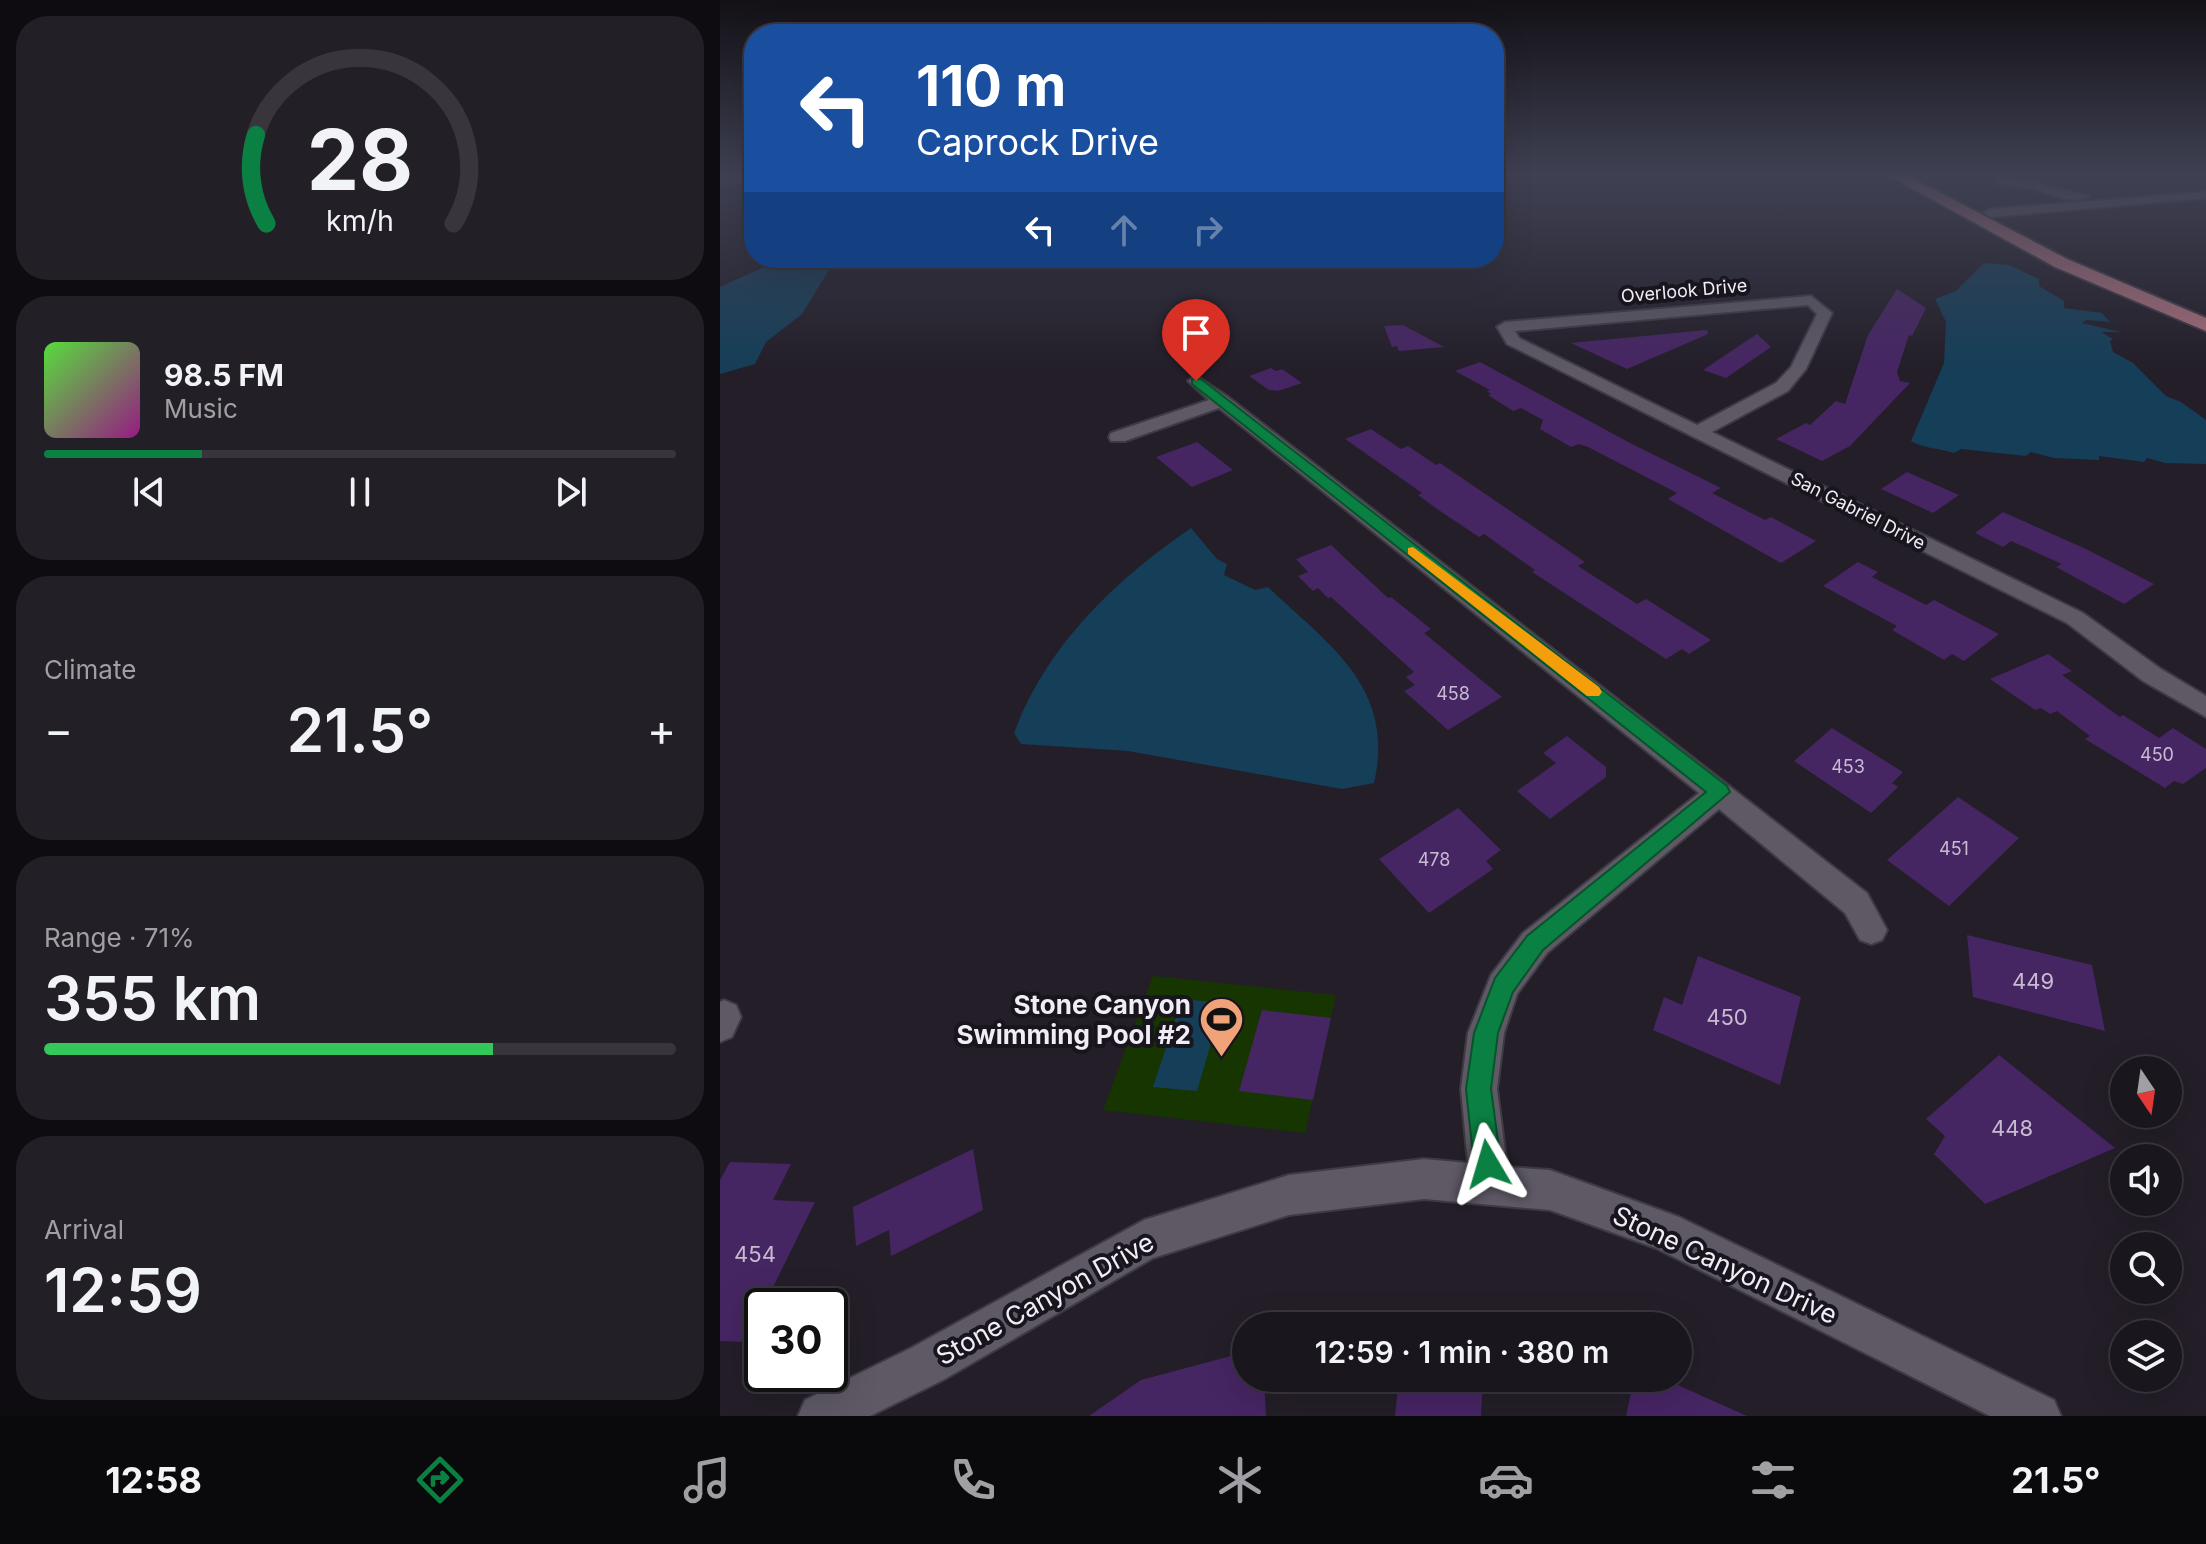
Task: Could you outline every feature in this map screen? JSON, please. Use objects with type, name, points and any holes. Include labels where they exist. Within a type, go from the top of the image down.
[{"type":"main road","points":[[2016,239],[2061,263],[2206,325]]},
{"type":"main road","points":[[2041,239],[2097,268],[2206,312]]},
{"type":"street","name":"Overlook Drive","points":[[1505,327],[1811,300],[1825,313],[1798,369],[1782,387],[1699,431]]},
{"type":"street","name":"San Gabriel Drive","points":[[1505,327],[1513,341],[2075,618],[2152,675],[2206,708]]},
{"type":"street","points":[[1196,381],[1720,792],[1856,903],[1871,930]]},
{"type":"street","points":[[1118,437],[1222,401]]},
{"type":"street","points":[[1490,1184],[1479,1089],[1486,1033],[1503,986],[1535,943],[1720,792]]},
{"type":"street","name":"Stone Canyon Drive","points":[[821,1416],[927,1364],[1144,1240],[1289,1195],[1424,1179],[1550,1190],[1665,1231],[2038,1416]]},
{"type":"green space","name":"Stone Canyon Swimming Pool #2","points":[[1153,976],[1336,995],[1305,1133],[1103,1110]]},
{"type":"water","points":[[1984,263],[2009,265],[2039,279],[2039,286],[2064,301],[2064,308],[2102,313],[2110,322],[2086,320],[2082,323],[2121,332],[2101,332],[2113,339],[2110,341],[2113,352],[2133,363],[2166,396],[2181,402],[2206,420],[2206,464],[2165,463],[2147,458],[2144,462],[2099,456],[2099,460],[2054,458],[2031,452],[2026,456],[1961,449],[1954,453],[1911,441],[1944,363],[1946,322],[1935,299],[1956,291]]},
{"type":"water","points":[[762,268],[829,270],[802,314],[766,342],[755,364],[720,374],[720,287]]},
{"type":"water","points":[[1191,528],[1217,559],[1227,564],[1224,575],[1255,590],[1268,587],[1334,649],[1352,671],[1366,694],[1375,720],[1378,749],[1374,783],[1342,789],[1128,751],[1021,744],[1014,733],[1044,672],[1064,644],[1110,593]]},
{"type":"water","points":[[1182,999],[1223,1003],[1197,1091],[1153,1087]]},
{"type":"building","points":[[1897,289],[1926,308],[1912,336],[1909,335],[1897,372],[1900,381],[1910,383],[1850,446],[1822,461],[1776,439],[1806,423],[1810,425],[1836,401],[1845,404],[1868,335]]},
{"type":"building","points":[[1403,325],[1444,347],[1399,351],[1397,346],[1392,347],[1384,326]]},
{"type":"building","points":[[1707,330],[1708,334],[1627,369],[1571,343]]},
{"type":"building","points":[[1757,334],[1771,347],[1726,378],[1703,370]]},
{"type":"building","points":[[1480,362],[1721,488],[1712,493],[1765,520],[1771,517],[1816,541],[1781,563],[1668,499],[1677,493],[1588,447],[1579,444],[1571,447],[1540,429],[1543,420],[1521,408],[1513,411],[1488,395],[1491,394],[1487,391],[1490,390],[1455,371]]},
{"type":"building","points":[[1271,368],[1276,371],[1282,369],[1302,383],[1278,391],[1269,390],[1249,376]]},
{"type":"building","points":[[1371,429],[1401,449],[1408,446],[1436,465],[1440,463],[1585,562],[1578,566],[1637,604],[1646,599],[1711,640],[1689,654],[1682,649],[1666,659],[1532,572],[1535,570],[1484,534],[1479,537],[1437,509],[1418,495],[1422,493],[1345,439]]},
{"type":"building","points":[[1197,442],[1233,470],[1192,487],[1156,457]]},
{"type":"building","points":[[1907,472],[1959,495],[1933,513],[1881,489]]},
{"type":"building","points":[[2003,512],[2154,584],[2124,604],[2056,567],[2062,564],[2011,541],[2003,547],[1975,533]]},
{"type":"building","points":[[1331,545],[1388,598],[1391,597],[1431,629],[1424,633],[1502,697],[1448,730],[1404,691],[1415,685],[1406,677],[1414,672],[1331,597],[1328,598],[1318,588],[1313,591],[1298,576],[1308,572],[1296,559]]},
{"type":"building","points":[[1858,562],[1878,572],[1872,577],[1926,605],[1934,600],[1999,634],[1964,661],[1952,654],[1944,660],[1892,630],[1897,626],[1823,586]]},
{"type":"building","points":[[2048,654],[2072,671],[2062,675],[2120,717],[2123,715],[2159,738],[2173,728],[2206,749],[2206,768],[2183,784],[2174,781],[2165,788],[2085,739],[2090,736],[2057,711],[2050,714],[2041,708],[2035,710],[1990,679]]},
{"type":"building","points":[[1832,728],[1903,772],[1892,783],[1898,787],[1871,813],[1794,761]]},
{"type":"building","points":[[1567,736],[1606,767],[1606,777],[1550,819],[1517,791],[1556,763],[1543,753]]},
{"type":"building","points":[[1958,797],[2019,838],[1949,906],[1887,860]]},
{"type":"building","points":[[1458,808],[1501,850],[1486,861],[1493,869],[1429,913],[1379,859]]},
{"type":"building","points":[[1967,935],[2092,965],[2105,1031],[1973,997]]},
{"type":"building","points":[[1698,956],[1801,997],[1780,1085],[1653,1030],[1664,997],[1682,1005]]},
{"type":"building","points":[[1262,1010],[1331,1018],[1313,1100],[1239,1091]]},
{"type":"building","points":[[1999,1055],[2110,1144],[2110,1150],[1985,1204],[1934,1154],[1945,1136],[1926,1119]]},
{"type":"building","points":[[973,1149],[983,1210],[891,1256],[889,1230],[856,1246],[853,1207]]},
{"type":"building","points":[[730,1162],[791,1164],[773,1200],[815,1202],[773,1288],[744,1288],[744,1342],[720,1341],[720,1180]]},
{"type":"building","points":[[1232,1356],[1232,1392],[1265,1392],[1266,1416],[1089,1416],[1141,1380]]},
{"type":"building","points":[[1692,1391],[1747,1416],[1626,1416],[1631,1392]]},
{"type":"building","points":[[1398,1392],[1482,1392],[1481,1416],[1395,1416]]},
{"type":"slow traffic","points":[[1413,551],[1593,692]]},
{"type":"place","name":"Stone Canyon Swimming Pool #2","points":[[1222,1059]]},
{"type":"route","points":[[1196,381],[1720,792],[1535,943],[1503,986],[1486,1033],[1479,1089],[1488,1164]]}]
